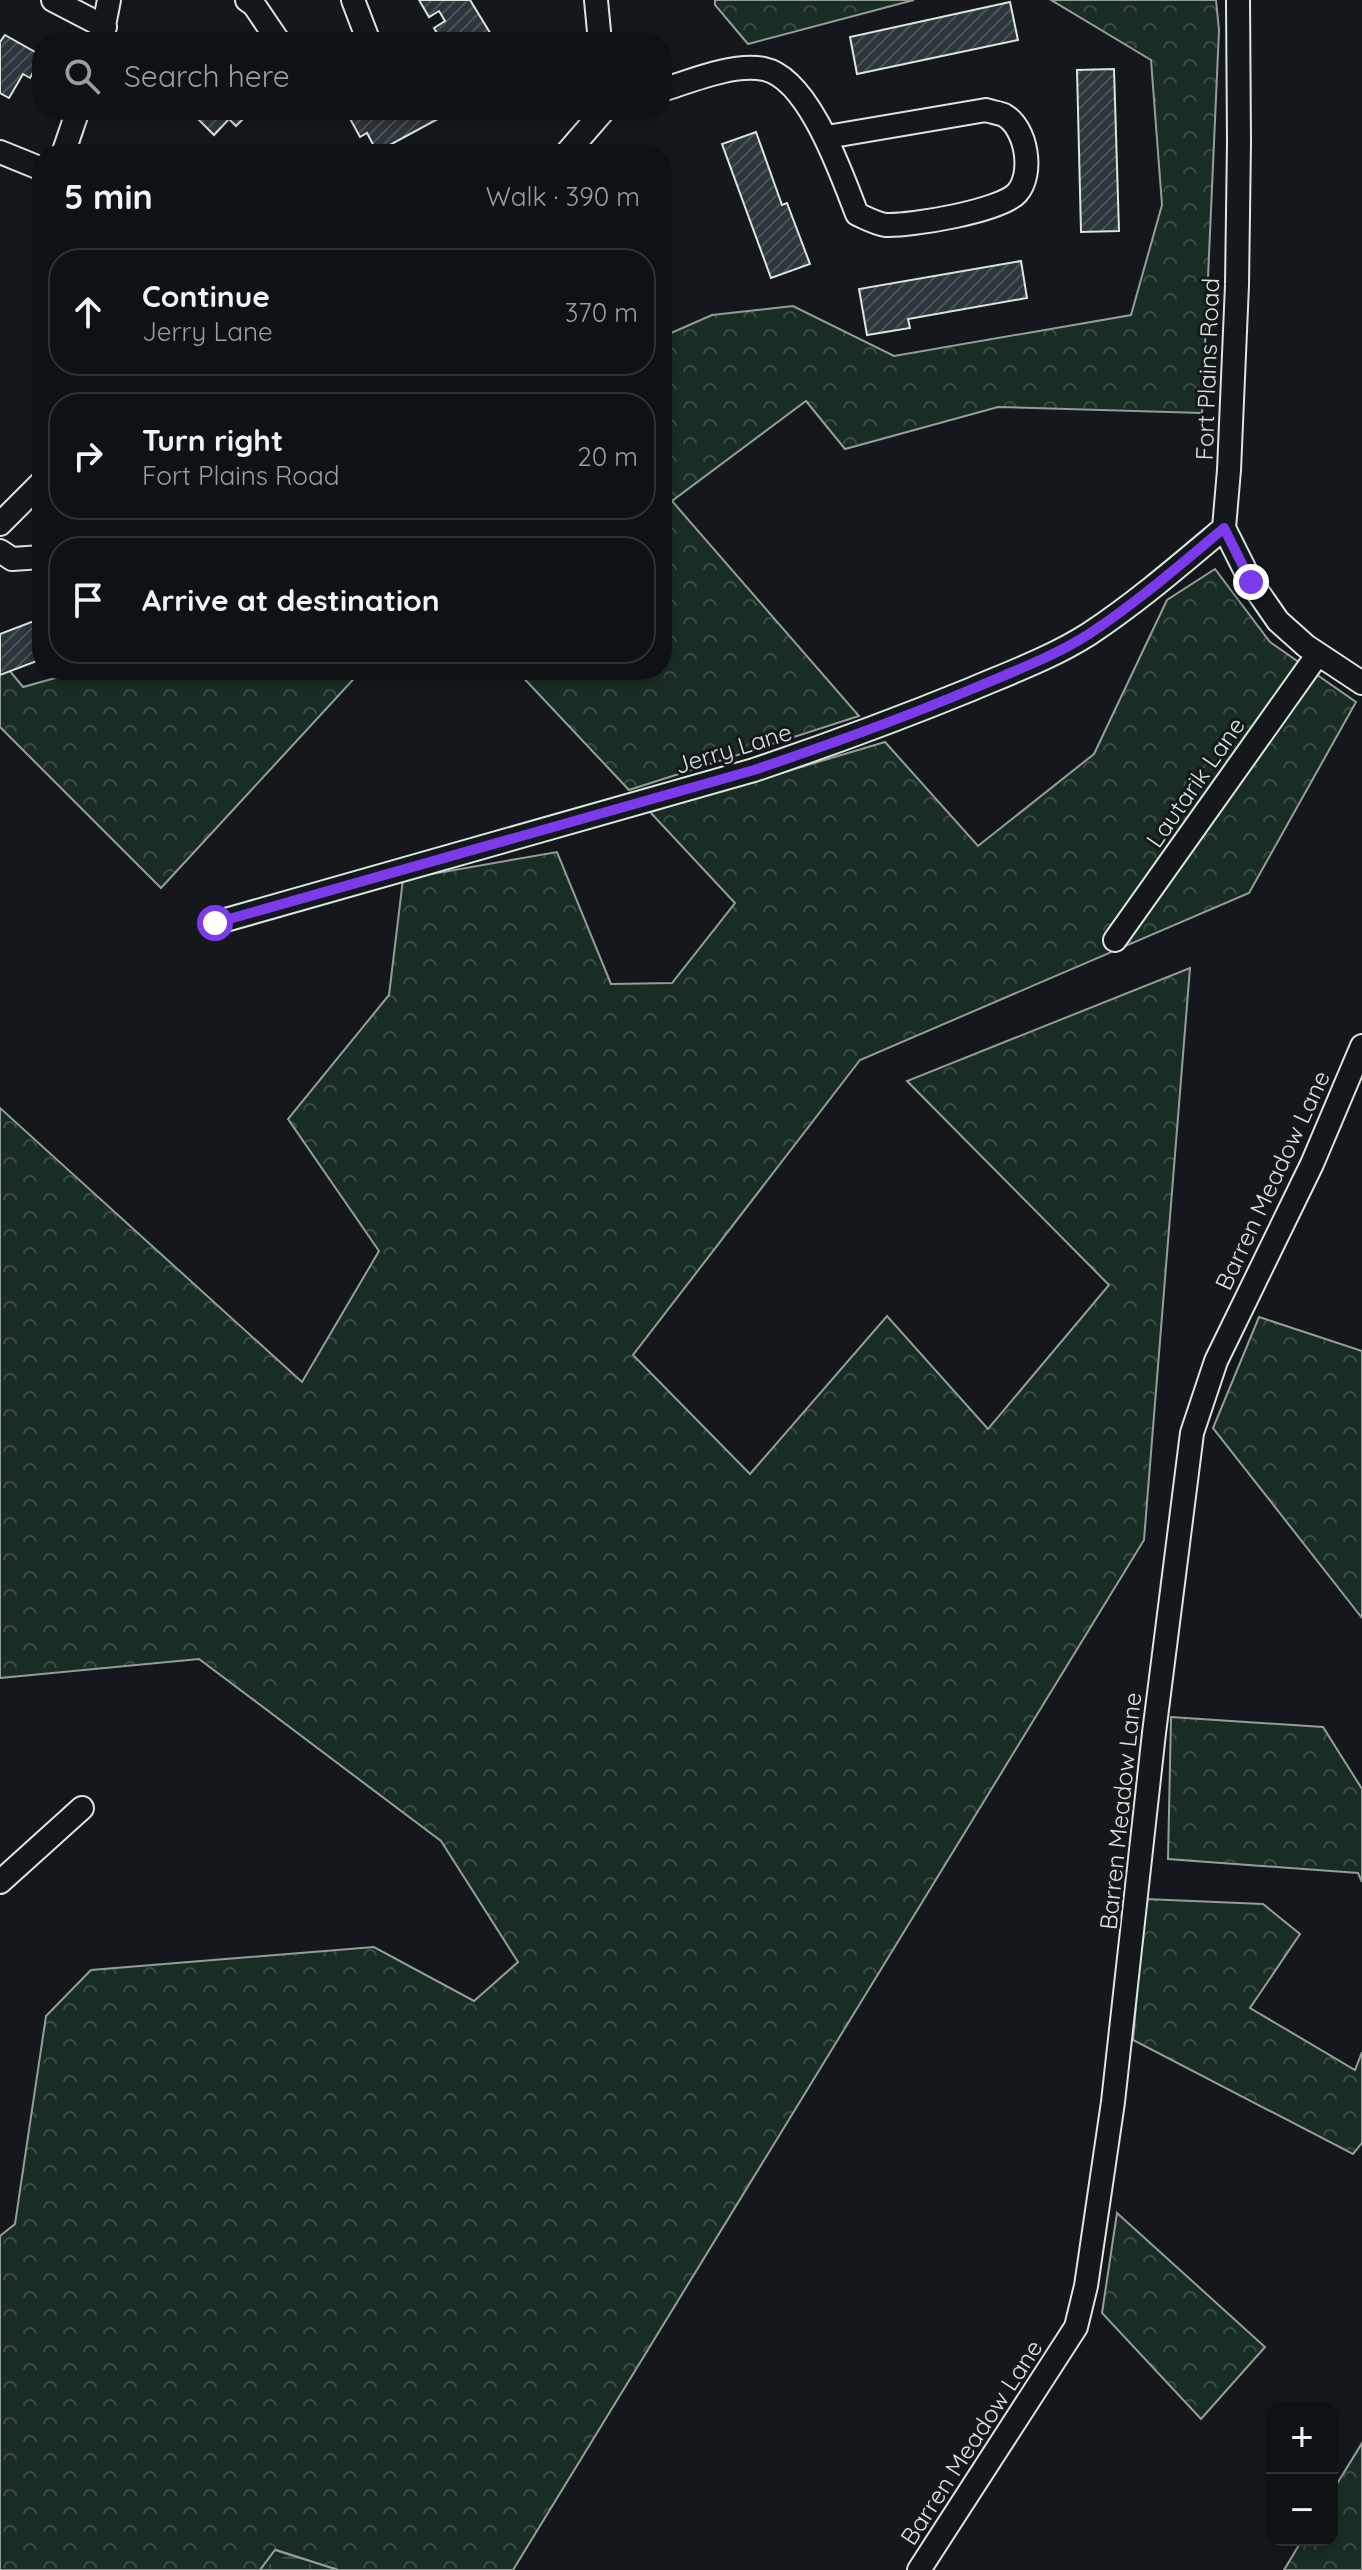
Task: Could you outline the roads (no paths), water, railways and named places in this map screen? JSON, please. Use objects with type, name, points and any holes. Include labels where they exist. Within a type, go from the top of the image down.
[{"type":"street","points":[[53,0],[99,32]]},
{"type":"street","points":[[104,32],[109,0]]},
{"type":"street","points":[[353,0],[365,32]]},
{"type":"street","points":[[596,0],[599,32]]},
{"type":"street","name":"Fort Plains Road","points":[[1224,528],[1237,285],[1238,0]]},
{"type":"street","points":[[252,2],[272,32]]},
{"type":"street","points":[[672,87],[727,70],[765,69],[791,83],[827,137],[857,214],[883,225],[924,222],[1002,204],[1018,192],[1028,165],[1021,134],[1006,116],[986,110],[827,137]]},
{"type":"street","points":[[66,144],[75,120]]},
{"type":"street","points":[[575,144],[595,120]]},
{"type":"street","points":[[0,152],[32,165]]},
{"type":"street","points":[[0,524],[32,492]]},
{"type":"street","points":[[1224,528],[1251,582],[1278,621],[1318,654],[1362,683]]},
{"type":"street","name":"Jerry Lane","points":[[215,923],[754,770],[953,697],[1042,660],[1087,635],[1176,569],[1224,528]]},
{"type":"street","points":[[0,551],[12,559],[32,558]]},
{"type":"street","name":"Lautarik Lane","points":[[1115,940],[1318,654]]},
{"type":"street","name":"Barren Meadow Lane","points":[[919,2570],[1076,2327],[1086,2286],[1113,2102],[1192,1433],[1216,1361],[1312,1164],[1362,1046]]},
{"type":"street","points":[[0,1882],[82,1808]]}]
